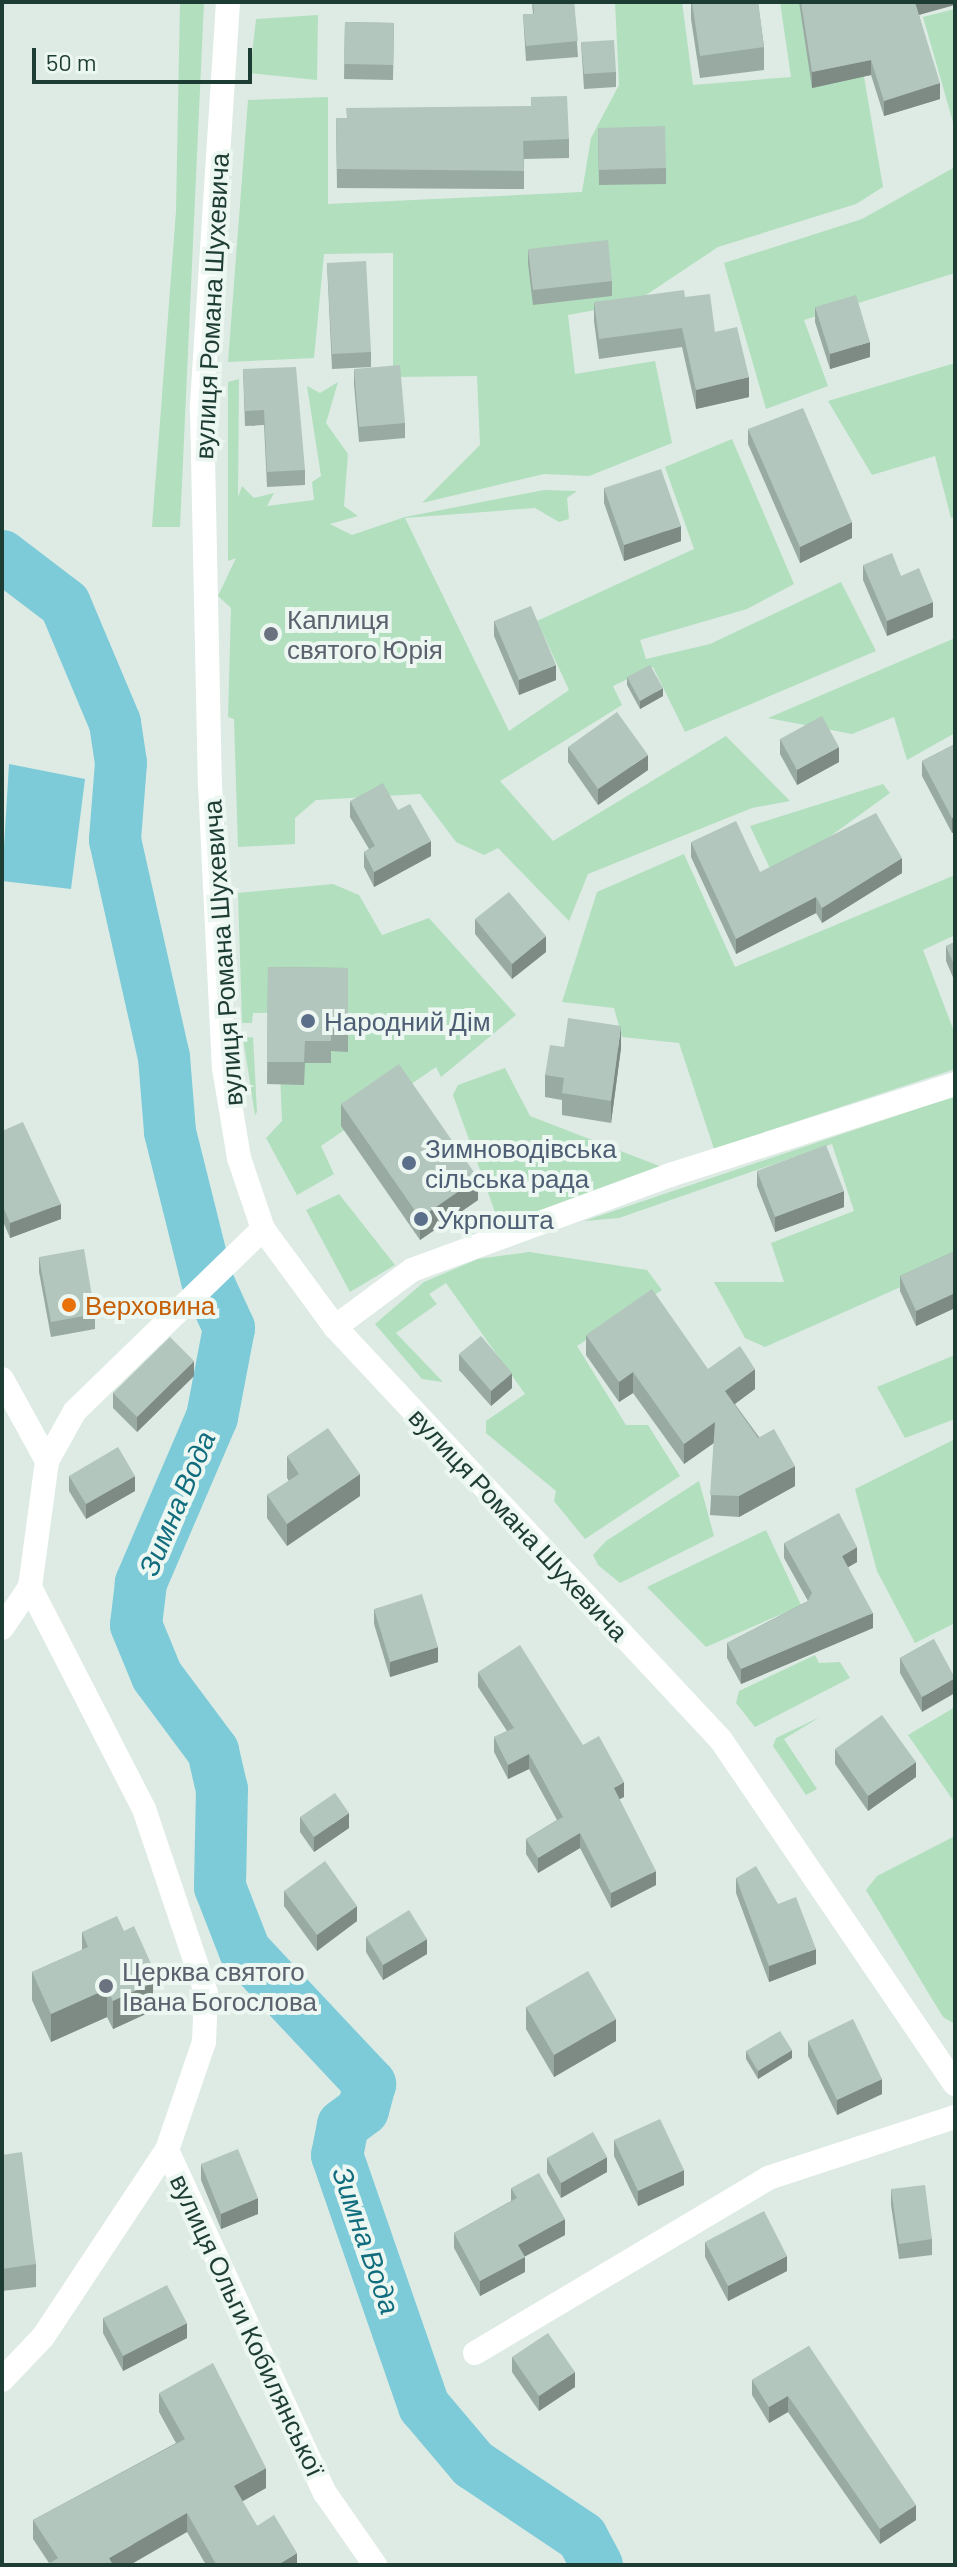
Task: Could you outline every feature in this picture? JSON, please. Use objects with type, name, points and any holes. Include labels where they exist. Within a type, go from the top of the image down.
[{"type":"street","name":"вулиця Романа Шухевича","points":[[228,2],[202,409],[210,784],[224,1068],[239,1158],[263,1229],[335,1327],[721,1740],[955,2084]]},
{"type":"street","points":[[335,1327],[412,1270],[670,1175],[955,1084]]},
{"type":"street","points":[[2,1628],[30,1587],[47,1461],[75,1411],[183,1303],[263,1229]]},
{"type":"street","points":[[2,1379],[47,1461]]},
{"type":"street","name":"вулиця Ольги Кобилянської","points":[[30,1587],[144,1809],[199,1953],[204,2042],[167,2150],[325,2493],[375,2565]]},
{"type":"street","points":[[475,2353],[768,2178],[955,2117]]},
{"type":"street","points":[[2,2380],[43,2337],[167,2150]]},
{"type":"green space","points":[[180,2],[204,2],[180,527],[152,527],[176,211]]},
{"type":"green space","points":[[615,2],[682,2],[693,85],[791,77],[780,2],[851,2],[883,187],[856,204],[718,247],[634,303],[568,315],[575,374],[655,361],[672,443],[589,476],[544,474],[422,503],[480,445],[477,376],[393,377],[393,253],[324,254],[314,358],[228,362],[248,100],[328,97],[328,204],[582,192],[591,138],[619,85]]},
{"type":"green space","points":[[955,9],[955,129],[923,17]]},
{"type":"green space","points":[[318,15],[317,80],[250,73],[256,19]]},
{"type":"green space","points":[[955,167],[955,273],[804,320],[828,386],[766,409],[724,263],[862,219]]},
{"type":"green space","points":[[955,363],[955,517],[951,518],[935,456],[872,475],[828,401]]},
{"type":"green space","points":[[239,379],[238,497],[242,486],[254,498],[274,493],[267,506],[314,500],[312,482],[321,476],[307,386],[320,393],[338,382],[326,423],[348,454],[344,506],[358,516],[330,524],[352,535],[405,517],[544,490],[577,491],[567,498],[569,519],[559,522],[535,508],[405,518],[509,731],[569,690],[537,621],[694,549],[665,467],[732,439],[794,584],[747,609],[640,640],[646,659],[710,644],[841,582],[876,651],[685,732],[653,667],[613,686],[622,705],[500,781],[553,841],[726,736],[790,801],[752,808],[588,874],[569,921],[498,848],[484,855],[456,842],[420,794],[316,800],[295,818],[295,844],[238,847],[234,719],[228,717],[231,608],[218,596],[236,558],[228,561],[228,382]]},
{"type":"green space","points":[[955,638],[955,733],[907,760],[894,717],[852,734],[768,718]]},
{"type":"green space","points":[[883,784],[890,793],[774,877],[750,826]]},
{"type":"green space","points":[[684,854],[735,967],[955,875],[955,935],[923,950],[955,1034],[955,1069],[714,1149],[679,1043],[622,1037],[614,1008],[562,1002],[597,892]]},
{"type":"green space","points":[[333,884],[359,895],[382,935],[429,918],[516,1015],[441,1077],[436,1067],[321,1146],[334,1174],[297,1195],[266,1138],[282,1121],[280,1074],[315,1012],[253,1013],[252,1023],[242,1023],[238,893]]},
{"type":"green space","points":[[253,1037],[257,1112],[255,1115],[243,1038]]},
{"type":"green space","points":[[505,1068],[530,1116],[662,1167],[500,1226],[453,1095],[458,1085]]},
{"type":"green space","points":[[955,1096],[955,1263],[765,1347],[745,1338],[714,1282],[784,1282],[771,1243],[854,1211],[832,1144],[619,1218],[584,1221]]},
{"type":"green space","points":[[339,1194],[395,1265],[350,1292],[306,1210]]},
{"type":"green space","points":[[529,1252],[647,1270],[662,1290],[577,1346],[626,1425],[648,1425],[680,1476],[585,1539],[554,1501],[556,1491],[486,1433],[486,1421],[525,1394],[446,1283],[429,1294],[437,1304],[396,1333],[443,1382],[422,1379],[375,1324],[424,1282],[478,1259]]},
{"type":"green space","points":[[955,1355],[955,1419],[905,1438],[877,1387]]},
{"type":"green space","points":[[955,1439],[955,1623],[915,1643],[877,1571],[855,1489]]},
{"type":"green space","points":[[699,1481],[714,1536],[620,1583],[598,1565],[593,1555],[606,1541]]},
{"type":"green space","points":[[766,1530],[801,1605],[791,1610],[706,1647],[647,1587]]},
{"type":"green space","points":[[815,1655],[819,1663],[840,1662],[850,1678],[755,1727],[736,1703],[739,1691]]},
{"type":"green space","points":[[955,1707],[955,1803],[908,1735]]},
{"type":"green space","points":[[820,1717],[784,1739],[817,1789],[806,1795],[773,1746],[776,1738]]},
{"type":"green space","points":[[955,1836],[955,2024],[943,2017],[866,1890],[877,1876]]},
{"type":"water","points":[[9,764],[85,779],[71,889],[2,881]]},
{"type":"building","points":[[533,2],[574,2],[578,41],[526,46],[523,14],[534,14]]},
{"type":"building","points":[[692,2],[758,2],[764,47],[700,56]]},
{"type":"building","points":[[801,2],[915,2],[940,83],[884,101],[871,60],[812,72]]},
{"type":"building","points":[[345,22],[394,23],[393,65],[344,64]]},
{"type":"building","points":[[614,40],[616,72],[584,74],[581,42]]},
{"type":"building","points":[[567,96],[569,139],[523,141],[524,171],[337,169],[336,118],[347,118],[346,108],[531,106],[531,97]]},
{"type":"building","points":[[665,126],[666,168],[599,170],[598,128]]},
{"type":"building","points":[[608,240],[612,281],[533,290],[528,249]]},
{"type":"building","points":[[366,261],[371,352],[332,354],[327,263]]},
{"type":"building","points":[[684,290],[685,297],[710,294],[715,332],[737,327],[749,377],[696,390],[682,328],[599,339],[594,302]]},
{"type":"building","points":[[856,295],[870,342],[830,354],[815,307]]},
{"type":"building","points":[[400,365],[405,423],[359,427],[354,369]]},
{"type":"building","points":[[296,367],[305,470],[267,472],[264,410],[245,411],[243,369]]},
{"type":"building","points":[[803,408],[852,522],[800,547],[748,429]]},
{"type":"building","points":[[661,469],[681,526],[624,545],[604,488]]},
{"type":"building","points":[[892,553],[901,576],[919,568],[933,602],[887,621],[863,565]]},
{"type":"building","points":[[531,606],[556,665],[519,680],[494,621]]},
{"type":"building","points":[[650,665],[663,688],[640,701],[627,677]]},
{"type":"building","points":[[617,712],[648,755],[598,789],[568,747]]},
{"type":"building","points":[[822,716],[839,747],[797,770],[780,739]]},
{"type":"building","points":[[955,744],[955,817],[952,818],[922,761]]},
{"type":"building","points":[[383,783],[398,810],[410,804],[431,841],[374,872],[364,852],[375,846],[350,801]]},
{"type":"building","points":[[876,813],[902,858],[822,908],[816,897],[736,939],[691,842],[736,821],[760,872]]},
{"type":"building","points":[[509,892],[546,936],[512,964],[475,919]]},
{"type":"building","points":[[955,942],[955,967],[946,946]]},
{"type":"building","name":"Народний Дім","points":[[268,967],[348,968],[348,1029],[331,1029],[331,1041],[305,1041],[304,1062],[267,1062]]},
{"type":"building","points":[[568,1018],[621,1026],[611,1101],[562,1093],[564,1078],[545,1075],[550,1045],[564,1047]]},
{"type":"building","name":"Зимноводівська сільська рада","points":[[399,1064],[478,1178],[420,1218],[341,1104]]},
{"type":"building","points":[[23,1122],[61,1204],[10,1223],[2,1204],[2,1131]]},
{"type":"building","points":[[826,1145],[844,1191],[775,1217],[757,1171]]},
{"type":"building","points":[[84,1249],[95,1314],[51,1322],[39,1257]]},
{"type":"building","points":[[955,1251],[955,1293],[916,1311],[900,1276]]},
{"type":"building","points":[[652,1289],[708,1369],[740,1346],[755,1369],[725,1391],[758,1438],[774,1429],[795,1466],[739,1496],[710,1495],[715,1422],[684,1444],[633,1372],[619,1382],[586,1335]]},
{"type":"building","points":[[481,1336],[512,1373],[491,1391],[459,1354]]},
{"type":"building","points":[[170,1337],[194,1361],[137,1417],[113,1393]]},
{"type":"building","points":[[328,1428],[360,1474],[287,1524],[267,1495],[299,1474],[287,1456]]},
{"type":"building","points":[[118,1447],[135,1476],[86,1504],[69,1476]]},
{"type":"building","points":[[839,1513],[857,1547],[842,1556],[873,1613],[741,1669],[727,1643],[807,1602],[812,1593],[784,1543]]},
{"type":"building","points":[[422,1594],[438,1647],[390,1662],[374,1609]]},
{"type":"building","points":[[934,1639],[955,1678],[922,1697],[900,1658]]},
{"type":"building","points":[[520,1645],[583,1745],[599,1736],[624,1782],[614,1788],[656,1871],[611,1893],[580,1833],[538,1858],[526,1839],[563,1817],[529,1754],[508,1765],[494,1737],[514,1728],[478,1672]]},
{"type":"building","points":[[882,1715],[916,1762],[868,1796],[835,1749]]},
{"type":"building","points":[[335,1793],[349,1813],[314,1837],[300,1817]]},
{"type":"building","points":[[325,1861],[357,1906],[317,1935],[284,1891]]},
{"type":"building","points":[[756,1866],[778,1904],[796,1897],[816,1949],[769,1966],[736,1878]]},
{"type":"building","points":[[409,1910],[427,1939],[383,1965],[366,1937]]},
{"type":"building","points":[[117,1916],[124,1931],[134,1926],[153,1968],[143,1973],[148,1985],[113,2001],[107,1989],[51,2014],[32,1972],[88,1947],[82,1932]]},
{"type":"building","points":[[588,1971],[616,2019],[554,2055],[526,2007]]},
{"type":"building","points":[[853,2019],[882,2079],[837,2100],[808,2041]]},
{"type":"building","points":[[780,2031],[792,2050],[758,2071],[746,2051]]},
{"type":"building","points":[[660,2119],[684,2170],[638,2191],[614,2140]]},
{"type":"building","points":[[593,2132],[607,2157],[561,2183],[547,2158]]},
{"type":"building","points":[[238,2149],[258,2198],[221,2214],[201,2164]]},
{"type":"building","points":[[22,2152],[36,2264],[2,2269],[2,2155]]},
{"type":"building","points":[[539,2173],[565,2219],[518,2245],[525,2257],[480,2281],[454,2233],[517,2198],[511,2188]]},
{"type":"building","points":[[925,2185],[932,2239],[899,2244],[891,2189]]},
{"type":"building","points":[[764,2211],[787,2256],[728,2286],[705,2242]]},
{"type":"building","points":[[167,2285],[187,2323],[123,2356],[103,2318]]},
{"type":"building","points":[[548,2333],[575,2372],[539,2396],[512,2357]]},
{"type":"building","points":[[809,2346],[916,2505],[880,2529],[788,2396],[769,2407],[752,2380]]},
{"type":"building","points":[[213,2363],[266,2468],[234,2486],[257,2526],[274,2515],[297,2553],[278,2565],[214,2565],[187,2513],[109,2558],[113,2565],[47,2565],[58,2558],[33,2520],[185,2439],[159,2393]]},
{"type":"waterway","name":"Зимна Вода","points":[[2,556],[65,604],[115,723],[121,763],[115,840],[164,1057],[170,1132],[207,1280],[229,1328],[212,1417],[141,1583],[136,1625],[157,1676],[213,1751],[222,1789],[220,1887],[245,1951],[370,2084],[363,2110],[343,2125],[337,2155],[424,2406],[473,2464],[582,2537],[597,2565]]},
{"type":"place","name":"Каплиця святого Юрія","points":[[271,634]]},
{"type":"place","name":"Народний Дім","points":[[308,1021]]},
{"type":"place","name":"Зимноводівська сільська рада","points":[[409,1163]]},
{"type":"place","name":"Укрпошта","points":[[421,1219]]},
{"type":"place","name":"Верховина","points":[[69,1305]]},
{"type":"place","name":"Церква святого Івана Богослова","points":[[106,1986]]}]
